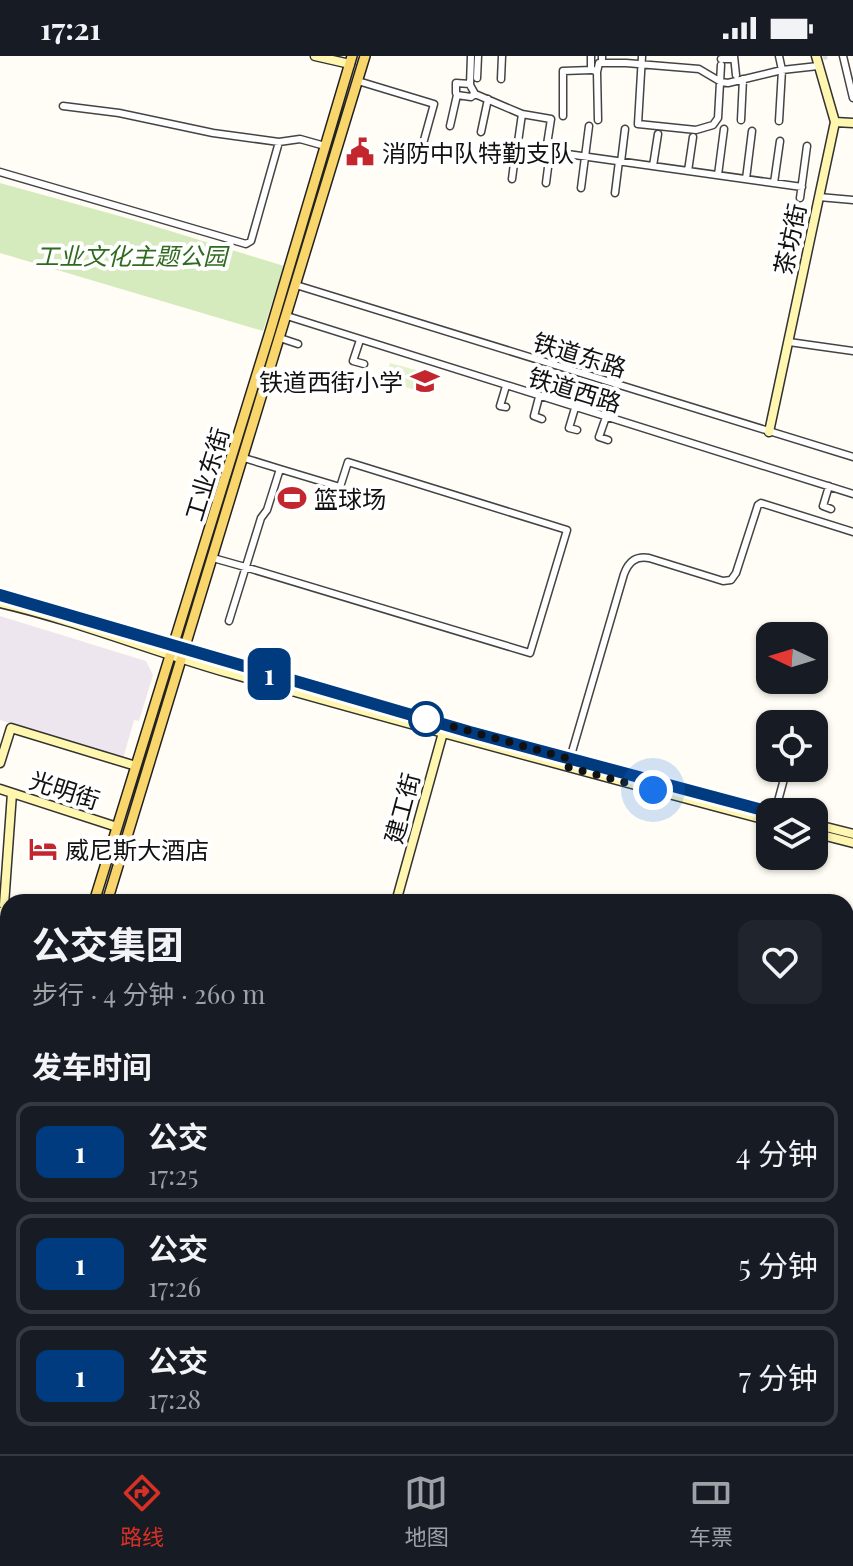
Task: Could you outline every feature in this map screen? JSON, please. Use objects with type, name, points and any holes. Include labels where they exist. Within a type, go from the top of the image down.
[{"type":"main road","points":[[315,56],[351,60]]},
{"type":"main road","name":"工业东街","points":[[109,894],[365,56]]},
{"type":"main road","name":"茶坊街","points":[[769,432],[835,122],[818,59]]},
{"type":"main road","name":"工业东街","points":[[96,894],[351,60]]},
{"type":"main road","points":[[835,122],[853,123]]},
{"type":"main road","points":[[332,124],[344,127]]},
{"type":"main road","points":[[320,164],[332,167]]},
{"type":"main road","points":[[0,595],[183,655],[444,730],[756,808]]},
{"type":"main road","points":[[0,603],[172,651]]},
{"type":"main road","points":[[0,763],[11,728],[136,766]]},
{"type":"main road","name":"建工街","points":[[398,894],[444,730]]},
{"type":"main road","points":[[569,763],[756,817]]},
{"type":"main road","name":"光明街","points":[[0,789],[117,827]]},
{"type":"main road","points":[[5,894],[12,793]]},
{"type":"main road","points":[[828,828],[853,834]]},
{"type":"main road","points":[[828,837],[853,843]]},
{"type":"street","points":[[471,56],[470,84],[475,94],[522,114],[551,119],[546,183]]},
{"type":"street","points":[[477,78],[478,56]]},
{"type":"street","points":[[501,79],[502,56]]},
{"type":"street","points":[[591,56],[598,120]]},
{"type":"street","points":[[779,56],[782,70],[779,121]]},
{"type":"street","points":[[843,56],[853,98]]},
{"type":"street","points":[[641,60],[638,124],[696,130],[708,128],[718,118],[721,62],[734,57],[736,75]]},
{"type":"street","points":[[594,71],[599,63],[641,60],[699,69],[721,82],[818,59]]},
{"type":"street","points":[[563,116],[563,71],[594,71]]},
{"type":"street","points":[[741,120],[743,79]]},
{"type":"street","points":[[358,81],[434,104],[419,158],[409,155]]},
{"type":"street","points":[[456,93],[456,83],[470,84]]},
{"type":"street","points":[[450,126],[457,95],[471,97],[475,94]]},
{"type":"street","points":[[481,132],[488,99]]},
{"type":"street","points":[[63,106],[119,113],[213,133],[279,142],[300,139],[325,146]]},
{"type":"street","points":[[518,142],[522,114]]},
{"type":"street","points":[[581,188],[589,126]]},
{"type":"street","points":[[615,193],[625,129]]},
{"type":"street","points":[[718,175],[724,129]]},
{"type":"street","points":[[746,179],[752,131]]},
{"type":"street","points":[[653,166],[658,134]]},
{"type":"street","points":[[688,171],[693,137]]},
{"type":"street","points":[[774,183],[780,141]]},
{"type":"street","points":[[0,172],[246,244],[251,241],[279,142]]},
{"type":"street","points":[[800,198],[807,146]]},
{"type":"street","points":[[512,179],[516,148],[802,187]]},
{"type":"street","points":[[819,197],[853,200]]},
{"type":"street","name":"铁道东路","points":[[296,285],[853,457]]},
{"type":"street","name":"铁道西路","points":[[287,316],[853,494]]},
{"type":"street","points":[[280,338],[298,344]]},
{"type":"street","points":[[360,340],[353,361],[364,364]]},
{"type":"street","points":[[789,342],[853,351]]},
{"type":"street","points":[[506,386],[500,406],[506,407]]},
{"type":"street","points":[[539,397],[534,416],[542,419]]},
{"type":"street","points":[[575,408],[569,428],[577,430]]},
{"type":"street","points":[[606,417],[599,437],[608,440]]},
{"type":"street","points":[[213,558],[530,653],[567,530],[348,462],[340,487],[244,458]]},
{"type":"street","points":[[229,621],[280,469]]},
{"type":"street","points":[[829,486],[823,506],[831,509]]},
{"type":"street","points":[[569,763],[630,562],[639,557],[649,558],[723,581],[731,580],[761,503],[853,532]]},
{"type":"shaded area","points":[[0,616],[146,661],[153,675],[139,721],[134,720],[123,759],[0,720]]},
{"type":"green space","name":"工业文化主题公园","points":[[0,183],[284,266],[263,331],[0,253]]},
{"type":"green space","points":[[390,363],[434,375],[428,394],[385,381]]},
{"type":"tunnel","points":[[823,57],[827,56]]},
{"type":"bus line","name":"1","points":[[0,595],[470,732],[756,808]]},
{"type":"place","name":"消防中队特勤支队","points":[[360,152]]},
{"type":"place","name":"铁道西街小学","points":[[425,381]]},
{"type":"place","name":"篮球场","points":[[292,498]]},
{"type":"place","name":"威尼斯大酒店","points":[[43,849]]},
{"type":"route","points":[[426,719],[570,759],[568,767],[653,790]]}]
